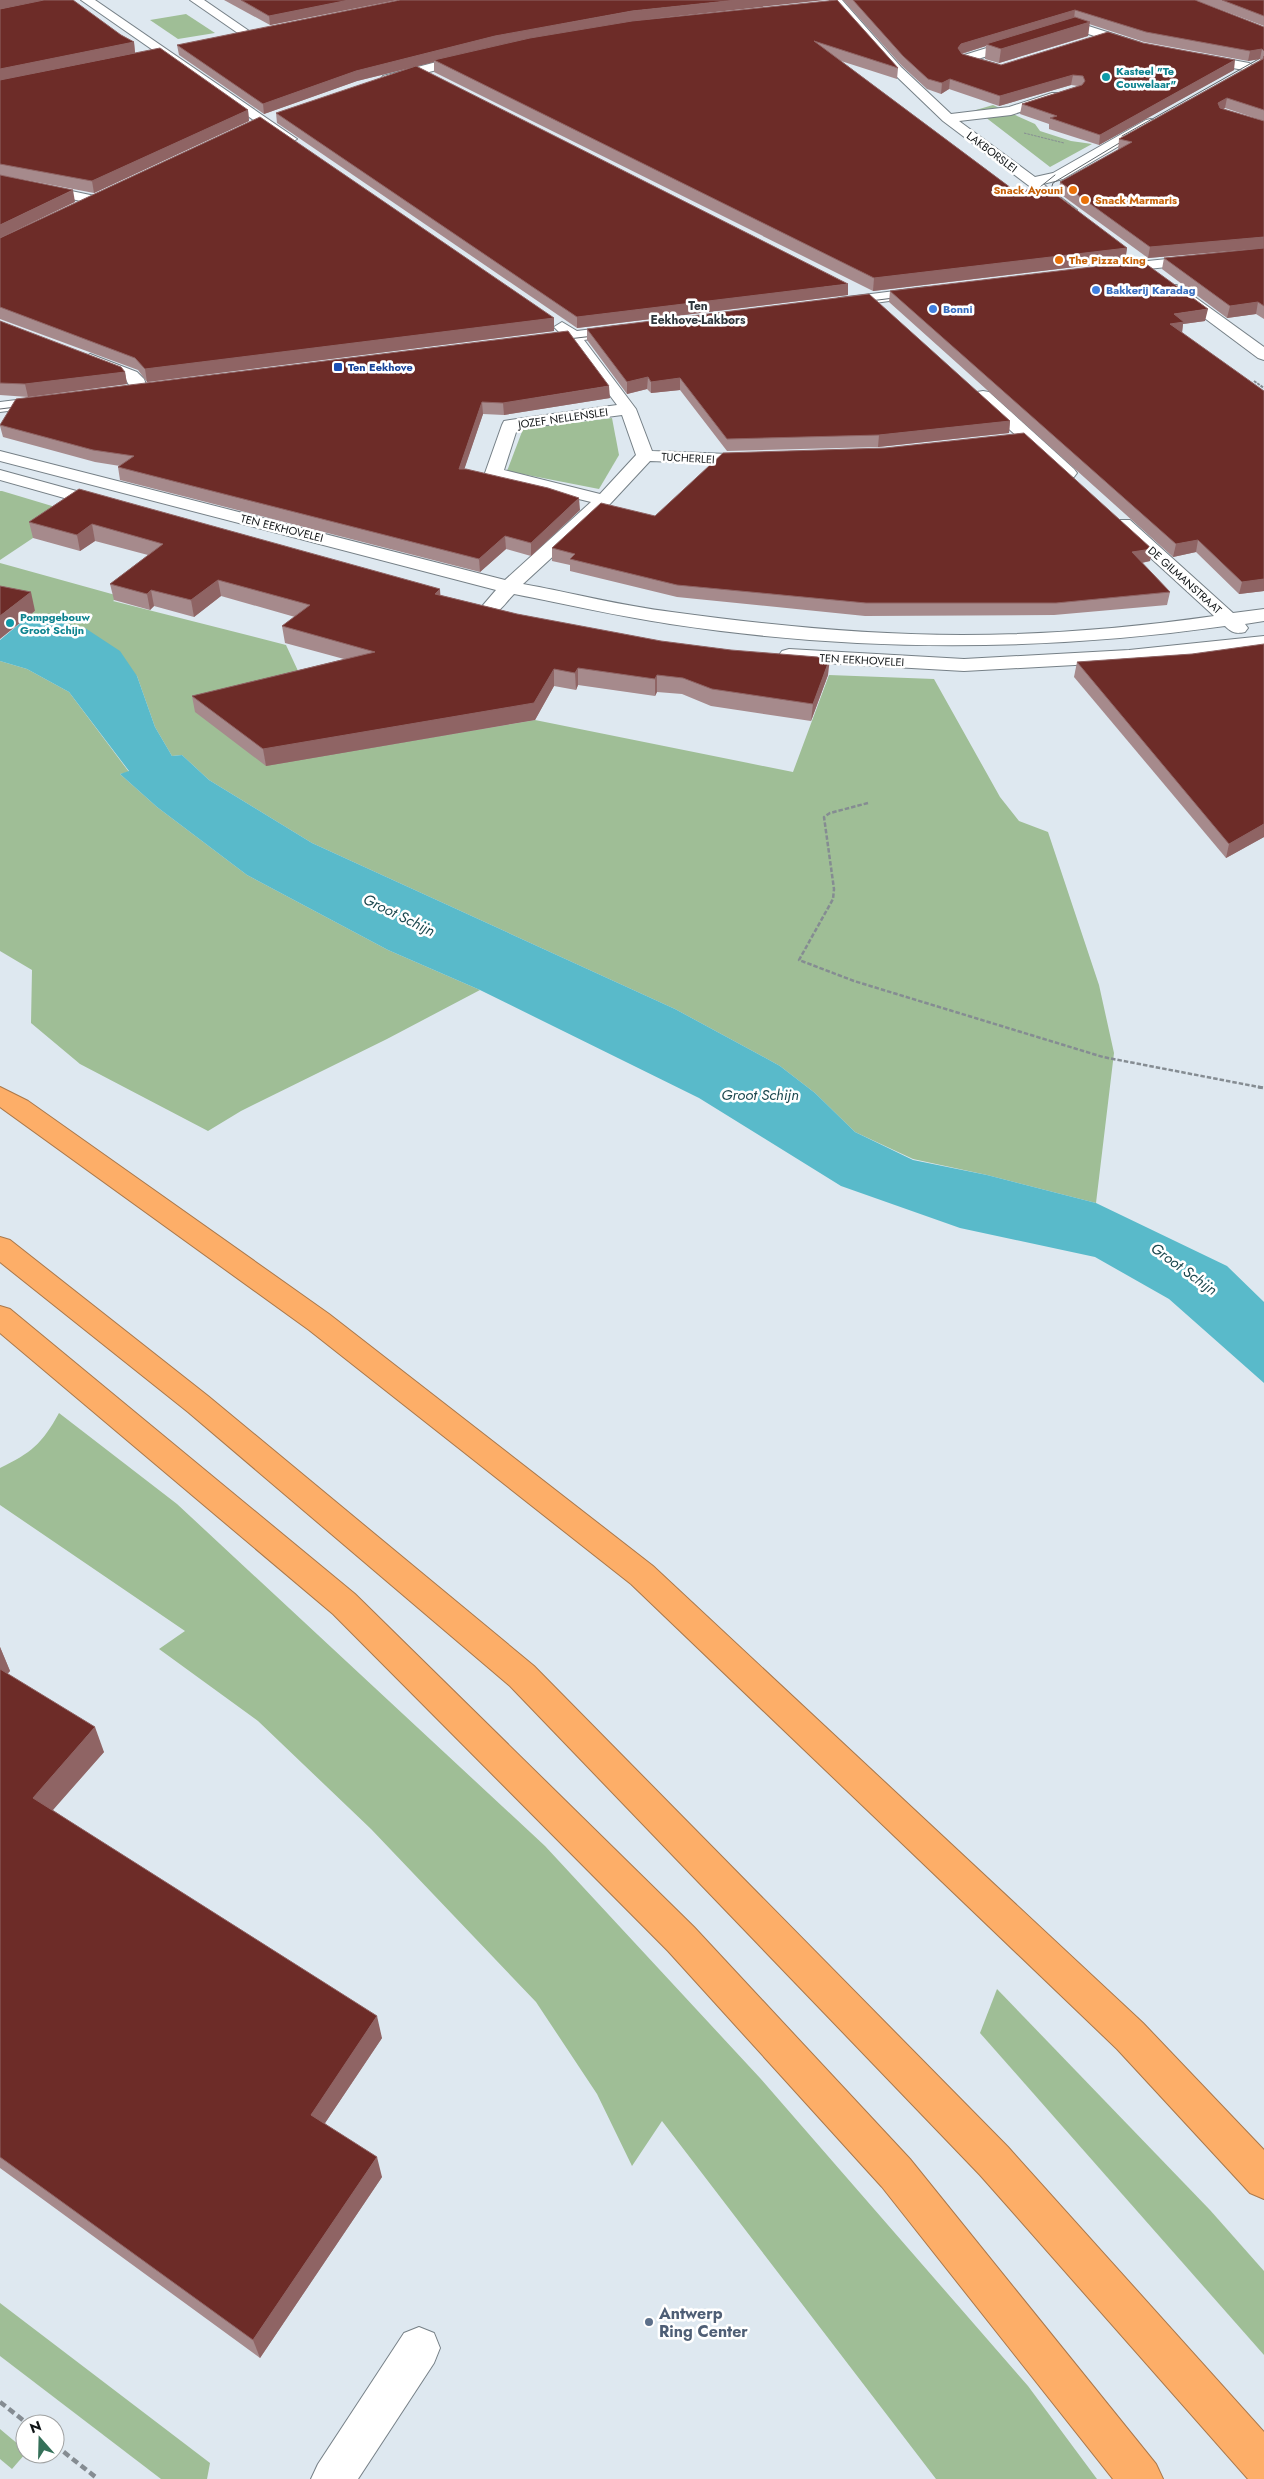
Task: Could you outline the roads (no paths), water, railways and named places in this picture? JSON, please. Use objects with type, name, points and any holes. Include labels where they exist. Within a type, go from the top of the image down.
[{"type":"highway","points":[[0,1096],[19,1107],[319,1322],[642,1575],[1130,2036],[1264,2180]]},
{"type":"highway","points":[[0,1247],[198,1404],[522,1676],[994,2161],[1264,2464]]},
{"type":"highway","points":[[0,1316],[344,1604],[681,1939],[896,2173],[1141,2479]]},
{"type":"street","points":[[87,0],[301,147]]},
{"type":"street","points":[[196,0],[254,34],[230,39]]},
{"type":"street","name":"LAKBORSLEI","points":[[833,4],[897,70],[948,118],[1082,219]]},
{"type":"street","points":[[1008,66],[999,69],[965,58],[1073,25],[1149,49]]},
{"type":"street","points":[[1088,41],[1106,36]]},
{"type":"street","points":[[144,57],[182,49]]},
{"type":"street","points":[[373,83],[480,55]]},
{"type":"street","points":[[1187,56],[1249,67]]},
{"type":"street","points":[[1234,76],[1264,59]]},
{"type":"street","points":[[418,70],[436,79]]},
{"type":"street","points":[[948,118],[1011,111],[1067,93]]},
{"type":"street","points":[[246,128],[280,114]]},
{"type":"street","points":[[1033,182],[1058,176],[1162,116]]},
{"type":"street","points":[[0,180],[99,198],[78,208]]},
{"type":"street","points":[[1127,253],[1264,355]]},
{"type":"street","points":[[1092,271],[1142,264],[1264,253]]},
{"type":"street","points":[[850,286],[873,299],[890,314]]},
{"type":"street","points":[[825,305],[941,291]]},
{"type":"street","name":"JOZEF NELLENSLEI","points":[[553,321],[573,336],[628,409],[645,456]]},
{"type":"street","points":[[525,342],[642,328]]},
{"type":"street","points":[[78,355],[131,375],[136,379],[140,390]]},
{"type":"street","points":[[971,385],[1021,439],[1079,483]]},
{"type":"street","points":[[121,392],[158,387]]},
{"type":"street","points":[[0,407],[65,399]]},
{"type":"street","name":"JOZEF NELLENSLEI","points":[[604,500],[494,473],[510,425],[628,409]]},
{"type":"street","name":"TEN EEKHOVELEI","points":[[0,456],[509,587],[670,618],[825,634],[961,641],[1060,638],[1149,631],[1264,615]]},
{"type":"street","points":[[488,611],[509,587],[604,500],[645,456]]},
{"type":"street","name":"TUCHERLEI","points":[[645,456],[769,460]]},
{"type":"street","points":[[34,484],[55,470]]},
{"type":"street","points":[[0,475],[129,511]]},
{"type":"street","name":"DE GILMANSTRAAT","points":[[1115,516],[1229,620]]},
{"type":"street","name":"TEN EEKHOVELEI","points":[[1229,620],[1259,642]]},
{"type":"street","points":[[939,664],[940,640]]},
{"type":"street","points":[[961,641],[964,665]]},
{"type":"street","name":"TEN EEKHOVELEI","points":[[768,654],[964,665],[1129,656],[1259,642]]},
{"type":"street","points":[[334,2479],[419,2348]]},
{"type":"water","name":"Groot Schijn","points":[[30,615],[85,628],[120,651],[137,676],[155,727],[172,756],[182,755],[209,780],[312,843],[675,1009],[780,1066],[815,1093],[855,1132],[913,1160],[987,1175],[1096,1203],[1227,1266],[1264,1302],[1264,1383],[1169,1299],[1095,1257],[960,1228],[841,1186],[699,1098],[480,990],[388,950],[247,875],[157,807],[120,774],[129,771],[69,692],[27,669],[0,661],[0,640]]},
{"type":"tram line","points":[[1122,136],[1264,56]]},
{"type":"tram line","points":[[1056,201],[1050,192],[1053,183],[1131,136]]},
{"type":"tram line","points":[[1047,200],[1041,194],[1040,187],[1055,175]]},
{"type":"tram line","points":[[862,302],[902,297]]},
{"type":"tram line","points":[[560,340],[602,335]]},
{"type":"tram line","points":[[0,409],[24,406]]},
{"type":"place","name":"Kasteel \"Te Couwelaar\"","points":[[1106,77]]},
{"type":"place","name":"Snack Ayouni","points":[[1073,190]]},
{"type":"place","name":"Snack Marmaris","points":[[1085,200]]},
{"type":"place","name":"The Pizza King","points":[[1059,260]]},
{"type":"place","name":"Bakkerij Karadag","points":[[1096,290]]},
{"type":"place","name":"Bonni","points":[[933,309]]},
{"type":"place","name":"Ten Eekhove","points":[[338,367]]},
{"type":"place","name":"Pompgebouw Groot Schijn","points":[[10,623]]},
{"type":"place","name":"Antwerp Ring Center","points":[[649,2322]]},
{"type":"district","name":"Ten Eekhove-Lakbors","points":[[698,313]]}]
